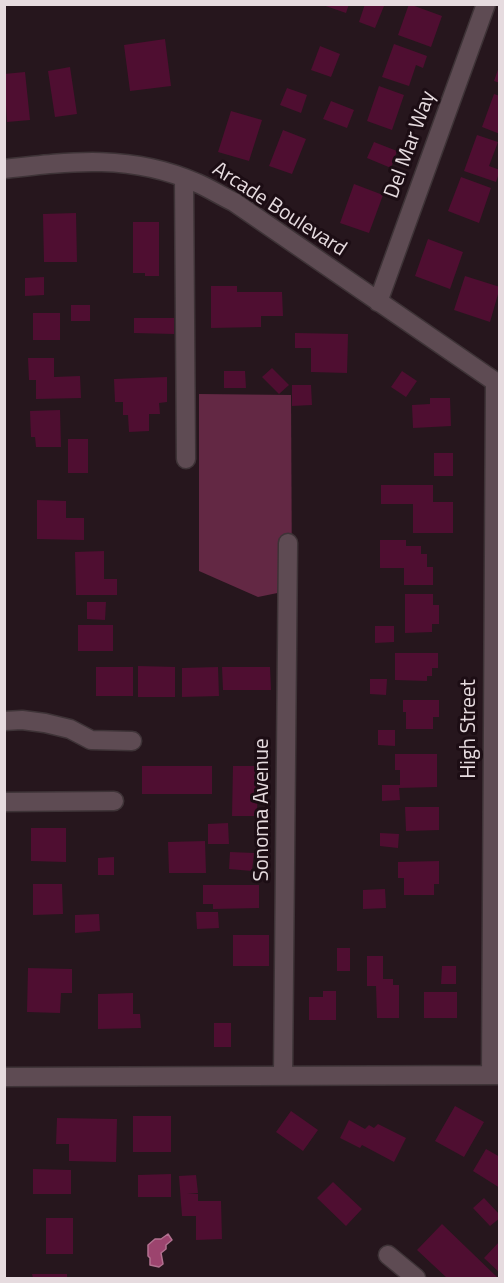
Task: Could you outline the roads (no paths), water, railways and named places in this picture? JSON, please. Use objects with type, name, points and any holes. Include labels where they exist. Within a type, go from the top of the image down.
[{"type":"street","name":"Del Mar Way","points":[[378,302],[486,4]]},
{"type":"street","name":"Arcade Boulevard","points":[[4,169],[74,161],[102,161],[158,169],[184,178],[234,202],[497,384]]},
{"type":"street","points":[[184,178],[186,459]]},
{"type":"street","name":"High Street","points":[[495,1076],[497,384]]},
{"type":"street","name":"Sonoma Avenue","points":[[283,1076],[288,543]]},
{"type":"street","points":[[4,721],[22,720],[45,723],[70,729],[92,740],[132,741]]},
{"type":"street","points":[[4,802],[114,801]]},
{"type":"street","points":[[4,1077],[495,1076]]},
{"type":"street","points":[[388,1255],[416,1278]]}]
